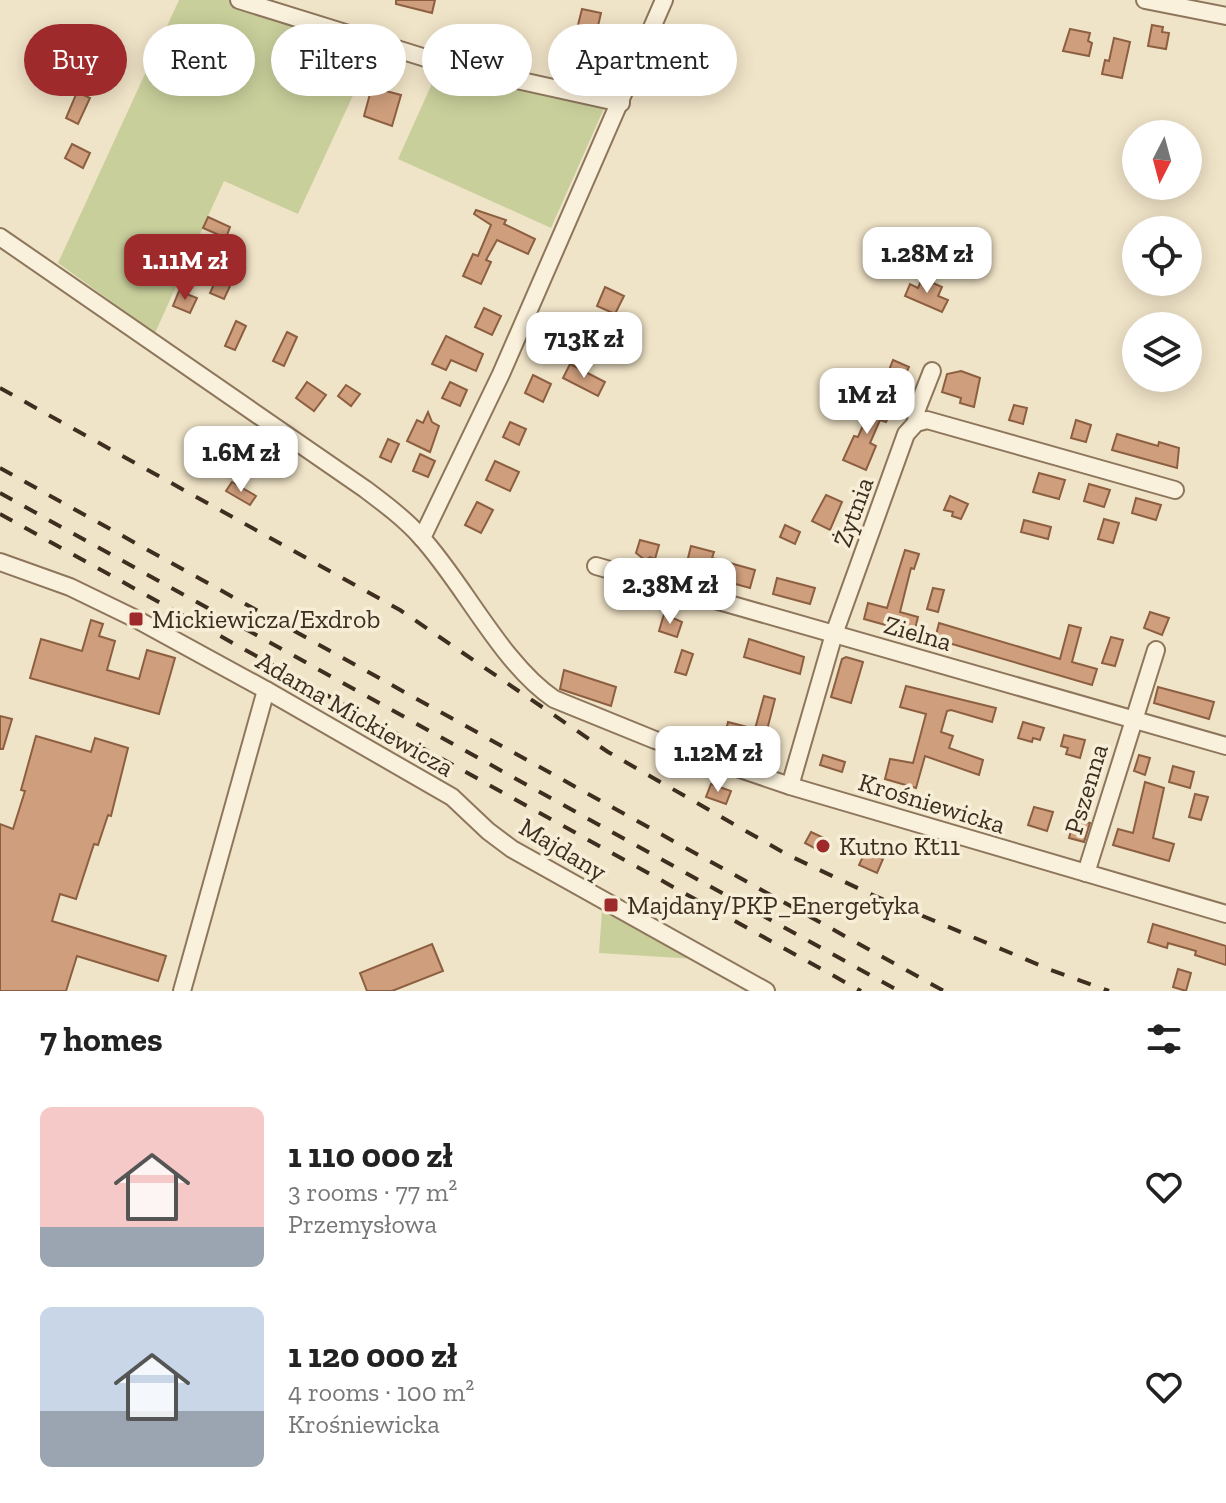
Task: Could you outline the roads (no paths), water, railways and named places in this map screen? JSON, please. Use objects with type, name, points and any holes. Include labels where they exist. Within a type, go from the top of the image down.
[{"type":"street","points":[[239,0],[445,64],[621,103]]},
{"type":"street","points":[[422,538],[501,374],[664,0]]},
{"type":"street","points":[[1145,0],[1226,16]]},
{"type":"street","name":"Krośniewicka","points":[[0,237],[365,489],[422,538],[522,670],[542,691],[655,740],[790,786],[1226,914]]},
{"type":"street","name":"Żytnia","points":[[790,786],[834,634],[906,434],[916,423],[917,409],[932,371]]},
{"type":"street","points":[[916,423],[927,420],[1175,490]]},
{"type":"street","name":"Adama Mickiewicza","points":[[0,562],[70,587],[136,619],[428,782],[467,811]]},
{"type":"street","name":"Zielna","points":[[596,566],[1226,746]]},
{"type":"street","name":"Pszenna","points":[[1086,873],[1156,650]]},
{"type":"street","points":[[182,991],[266,690]]},
{"type":"street","name":"Majdany","points":[[467,811],[512,849],[766,991]]},
{"type":"railway","points":[[0,388],[400,610],[608,752],[786,854],[868,893],[1109,991]]},
{"type":"railway","points":[[0,468],[944,991]]},
{"type":"railway","points":[[0,493],[899,991]]},
{"type":"railway","points":[[0,514],[861,991]]},
{"type":"place","name":"Mickiewicza/Exdrob","points":[[136,619]]},
{"type":"place","name":"Kutno Kt11","points":[[823,846]]},
{"type":"place","name":"Majdany/PKP_Energetyka","points":[[611,905]]}]
